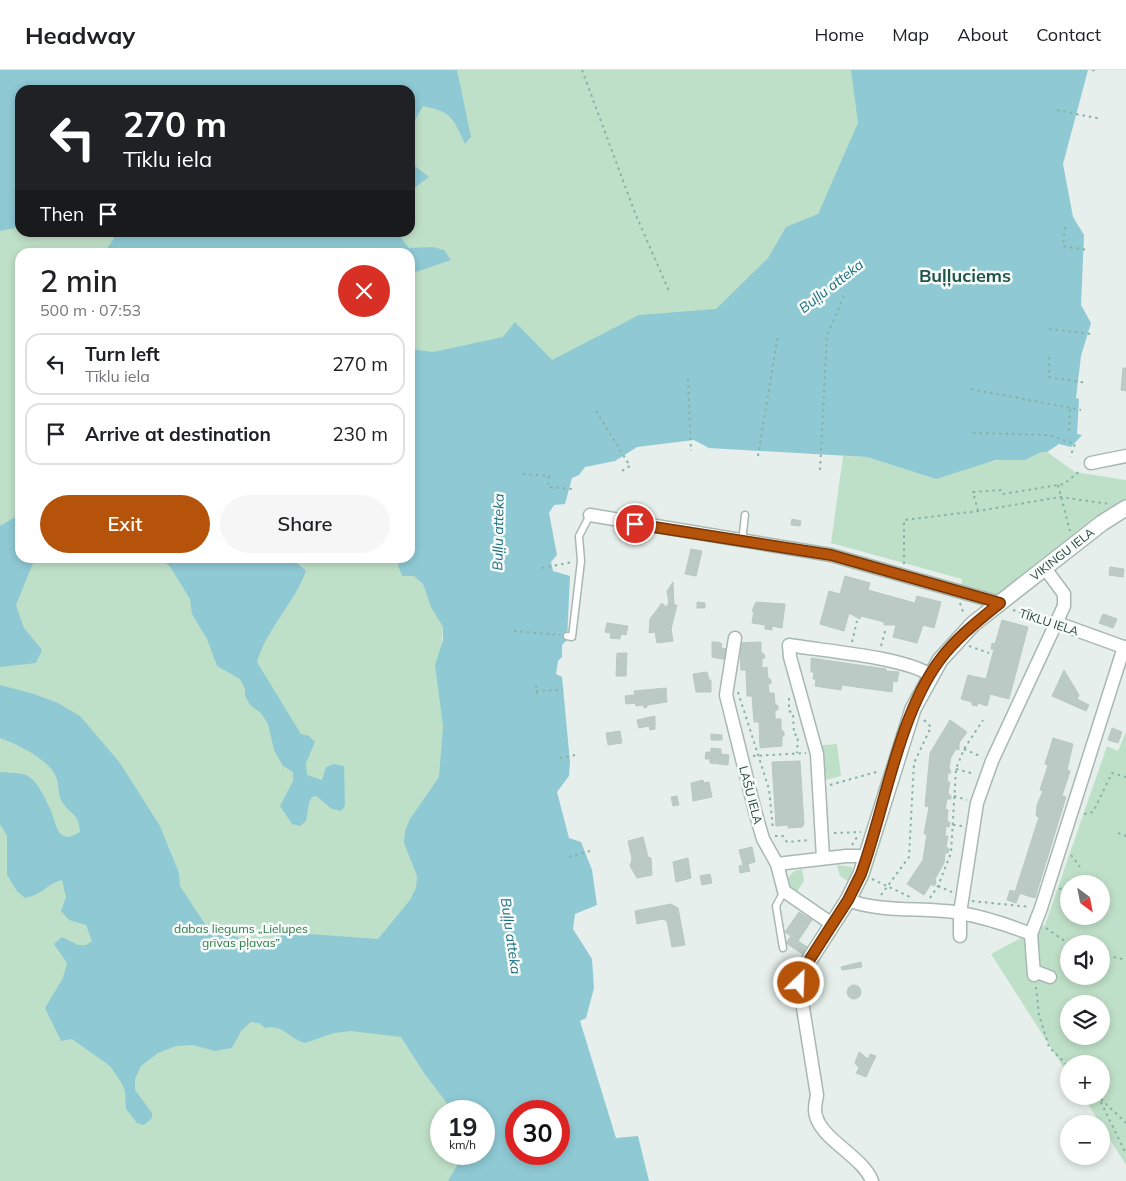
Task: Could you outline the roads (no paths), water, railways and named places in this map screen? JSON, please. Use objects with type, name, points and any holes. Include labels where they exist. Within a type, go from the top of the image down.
[{"type":"street","points":[[1090,463],[1126,456]]},
{"type":"street","name":"VIKINGU IELA","points":[[1000,603],[1102,523],[1126,508]]},
{"type":"street","points":[[590,515],[742,542],[831,555],[1000,603]]},
{"type":"street","points":[[960,936],[960,913],[977,803],[992,761],[1064,606],[1064,594],[1044,567]]},
{"type":"street","points":[[872,1181],[870,1176],[851,1155],[824,1131],[815,1112],[817,1095],[799,983],[810,959],[848,900],[861,874],[913,709],[930,675],[953,645],[973,624],[1000,603]]},
{"type":"street","name":"TĪKLU IELA","points":[[1057,623],[1125,647]]},
{"type":"street","name":"LAŠU IELA","points":[[735,638],[726,690],[741,757],[764,839],[777,864],[784,891]]},
{"type":"street","points":[[823,858],[817,754],[790,657],[789,645],[898,662],[922,669],[930,675]]},
{"type":"street","points":[[1050,977],[1034,973],[1031,934],[1125,647]]},
{"type":"street","points":[[777,864],[823,858],[867,856]]},
{"type":"street","points":[[784,891],[832,924]]},
{"type":"street","points":[[848,900],[874,905],[960,913],[1007,925],[1031,934]]},
{"type":"lane","points":[[567,636],[572,637],[581,561],[579,536],[590,515]]},
{"type":"lane","points":[[742,542],[745,515]]},
{"type":"lane","points":[[783,948],[776,906],[784,891]]},
{"type":"water","points":[[0,70],[457,70],[471,137],[465,144],[454,122],[440,111],[423,106],[415,120],[415,85],[15,85],[15,228],[0,231]]},
{"type":"water","name":"Buļļu atteka","points":[[851,70],[1088,70],[1063,164],[1073,217],[1084,235],[1081,305],[1091,323],[1081,356],[1076,398],[1079,399],[1077,434],[1082,435],[1071,447],[1059,444],[1047,452],[1041,452],[1025,460],[996,460],[936,479],[867,457],[709,448],[694,440],[637,447],[615,461],[585,467],[579,475],[572,478],[565,504],[554,505],[549,513],[557,555],[551,562],[553,571],[570,576],[567,640],[562,645],[562,657],[558,661],[556,674],[562,677],[570,762],[569,776],[557,792],[569,838],[581,842],[592,870],[597,905],[575,914],[573,929],[592,959],[594,988],[586,1018],[580,1021],[616,1138],[638,1136],[649,1181],[448,1181],[457,1165],[495,1165],[495,1100],[445,1100],[424,1073],[401,1037],[351,1031],[334,1033],[305,1043],[277,1028],[265,1028],[259,1023],[251,1022],[241,1031],[232,1048],[215,1051],[193,1045],[176,1046],[158,1053],[141,1066],[135,1079],[135,1090],[152,1113],[152,1118],[144,1125],[137,1123],[126,1109],[125,1091],[110,1066],[72,1039],[61,1041],[45,1008],[63,978],[67,963],[54,944],[62,937],[78,945],[86,945],[92,941],[86,925],[69,920],[61,911],[66,897],[62,880],[25,898],[17,891],[7,875],[7,836],[0,824],[0,772],[22,774],[31,778],[44,795],[56,826],[62,835],[66,837],[72,836],[80,832],[76,817],[61,800],[58,783],[53,771],[24,748],[0,738],[0,685],[58,703],[80,716],[120,763],[160,826],[179,873],[180,886],[205,924],[262,948],[282,932],[378,939],[410,900],[416,888],[417,876],[404,843],[405,831],[410,819],[439,777],[443,726],[435,665],[443,640],[443,627],[431,607],[423,584],[414,576],[402,576],[398,565],[399,563],[415,563],[415,350],[433,352],[503,337],[515,322],[552,360],[639,315],[716,309],[768,258],[786,227],[818,214],[858,123]]},
{"type":"water","points":[[415,166],[429,177],[415,187]]},
{"type":"water","points":[[400,237],[409,248],[108,248],[114,238]]},
{"type":"water","points":[[433,247],[444,250],[451,260],[415,272],[415,248],[409,248]]},
{"type":"water","points":[[15,517],[15,563],[33,563],[16,605],[24,628],[42,650],[36,663],[0,667],[0,526]]},
{"type":"water","points":[[166,563],[297,563],[306,571],[295,594],[267,638],[257,662],[301,734],[309,736],[315,742],[306,763],[307,775],[322,780],[326,767],[334,764],[344,766],[345,806],[341,811],[332,809],[316,796],[312,797],[306,821],[300,826],[292,824],[280,806],[293,781],[293,772],[283,766],[274,750],[268,724],[261,713],[250,705],[240,679],[217,666],[207,639],[192,614],[190,599]]},
{"type":"district","name":"Buļļuciems","points":[[965,275]]},
{"type":"park label","name":"dabas liegums „Lielupes grīvas pļavas”","points":[[241,935]]}]
